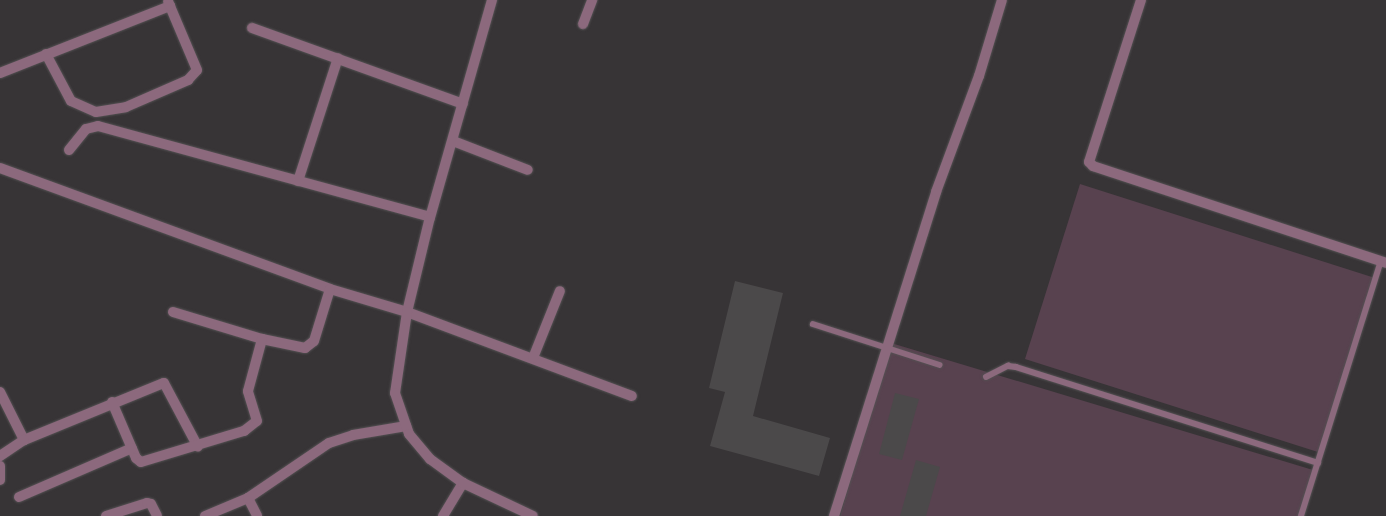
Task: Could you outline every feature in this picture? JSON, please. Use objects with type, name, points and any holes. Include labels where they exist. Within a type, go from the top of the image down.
[{"type":"street","points":[[492,0],[430,218],[407,312],[395,393],[406,426],[430,459],[463,483],[534,516]]},
{"type":"street","points":[[583,24],[592,0]]},
{"type":"street","points":[[834,516],[888,351],[936,192],[979,76],[1002,0]]},
{"type":"street","points":[[1141,0],[1089,162],[1102,169],[1384,262]]},
{"type":"street","points":[[0,73],[169,3],[197,70],[188,80],[126,107],[96,112],[71,101],[46,54]]},
{"type":"street","points":[[252,28],[463,104]]},
{"type":"street","points":[[298,181],[338,58]]},
{"type":"street","points":[[69,150],[86,129],[98,126],[430,218]]},
{"type":"street","points":[[453,141],[528,170]]},
{"type":"street","points":[[0,168],[330,289],[407,312],[632,396]]},
{"type":"street","points":[[174,312],[262,339],[300,348],[311,346],[330,289]]},
{"type":"street","points":[[533,358],[560,292]]},
{"type":"street","points":[[112,402],[136,458],[148,463],[198,448],[256,423],[248,391],[262,339]]},
{"type":"street","points":[[0,456],[24,440],[112,402],[164,383],[198,448]]},
{"type":"street","points":[[0,392],[24,440]]},
{"type":"street","points":[[205,516],[248,498],[329,443],[352,434],[406,426]]},
{"type":"street","points":[[19,497],[132,448]]},
{"type":"street","points":[[0,466],[0,480]]},
{"type":"street","points":[[443,516],[463,483]]},
{"type":"street","points":[[248,498],[257,516]]},
{"type":"street","points":[[106,516],[146,503],[151,504],[158,516]]},
{"type":"lane","points":[[1302,516],[1384,262]]},
{"type":"lane","points":[[813,324],[888,351],[940,365]]},
{"type":"lane","points":[[986,377],[1008,366],[1016,366],[1318,463]]},
{"type":"shaded area","points":[[1080,184],[1375,278],[1321,453],[1025,359]]},
{"type":"shaded area","points":[[891,343],[1313,470],[1300,516],[840,516]]},
{"type":"building","points":[[735,281],[783,293],[753,416],[830,438],[819,476],[710,446],[725,392],[709,388]]},
{"type":"building","points":[[895,393],[919,399],[902,460],[879,454]]},
{"type":"building","points":[[916,460],[940,467],[926,516],[900,516]]}]
